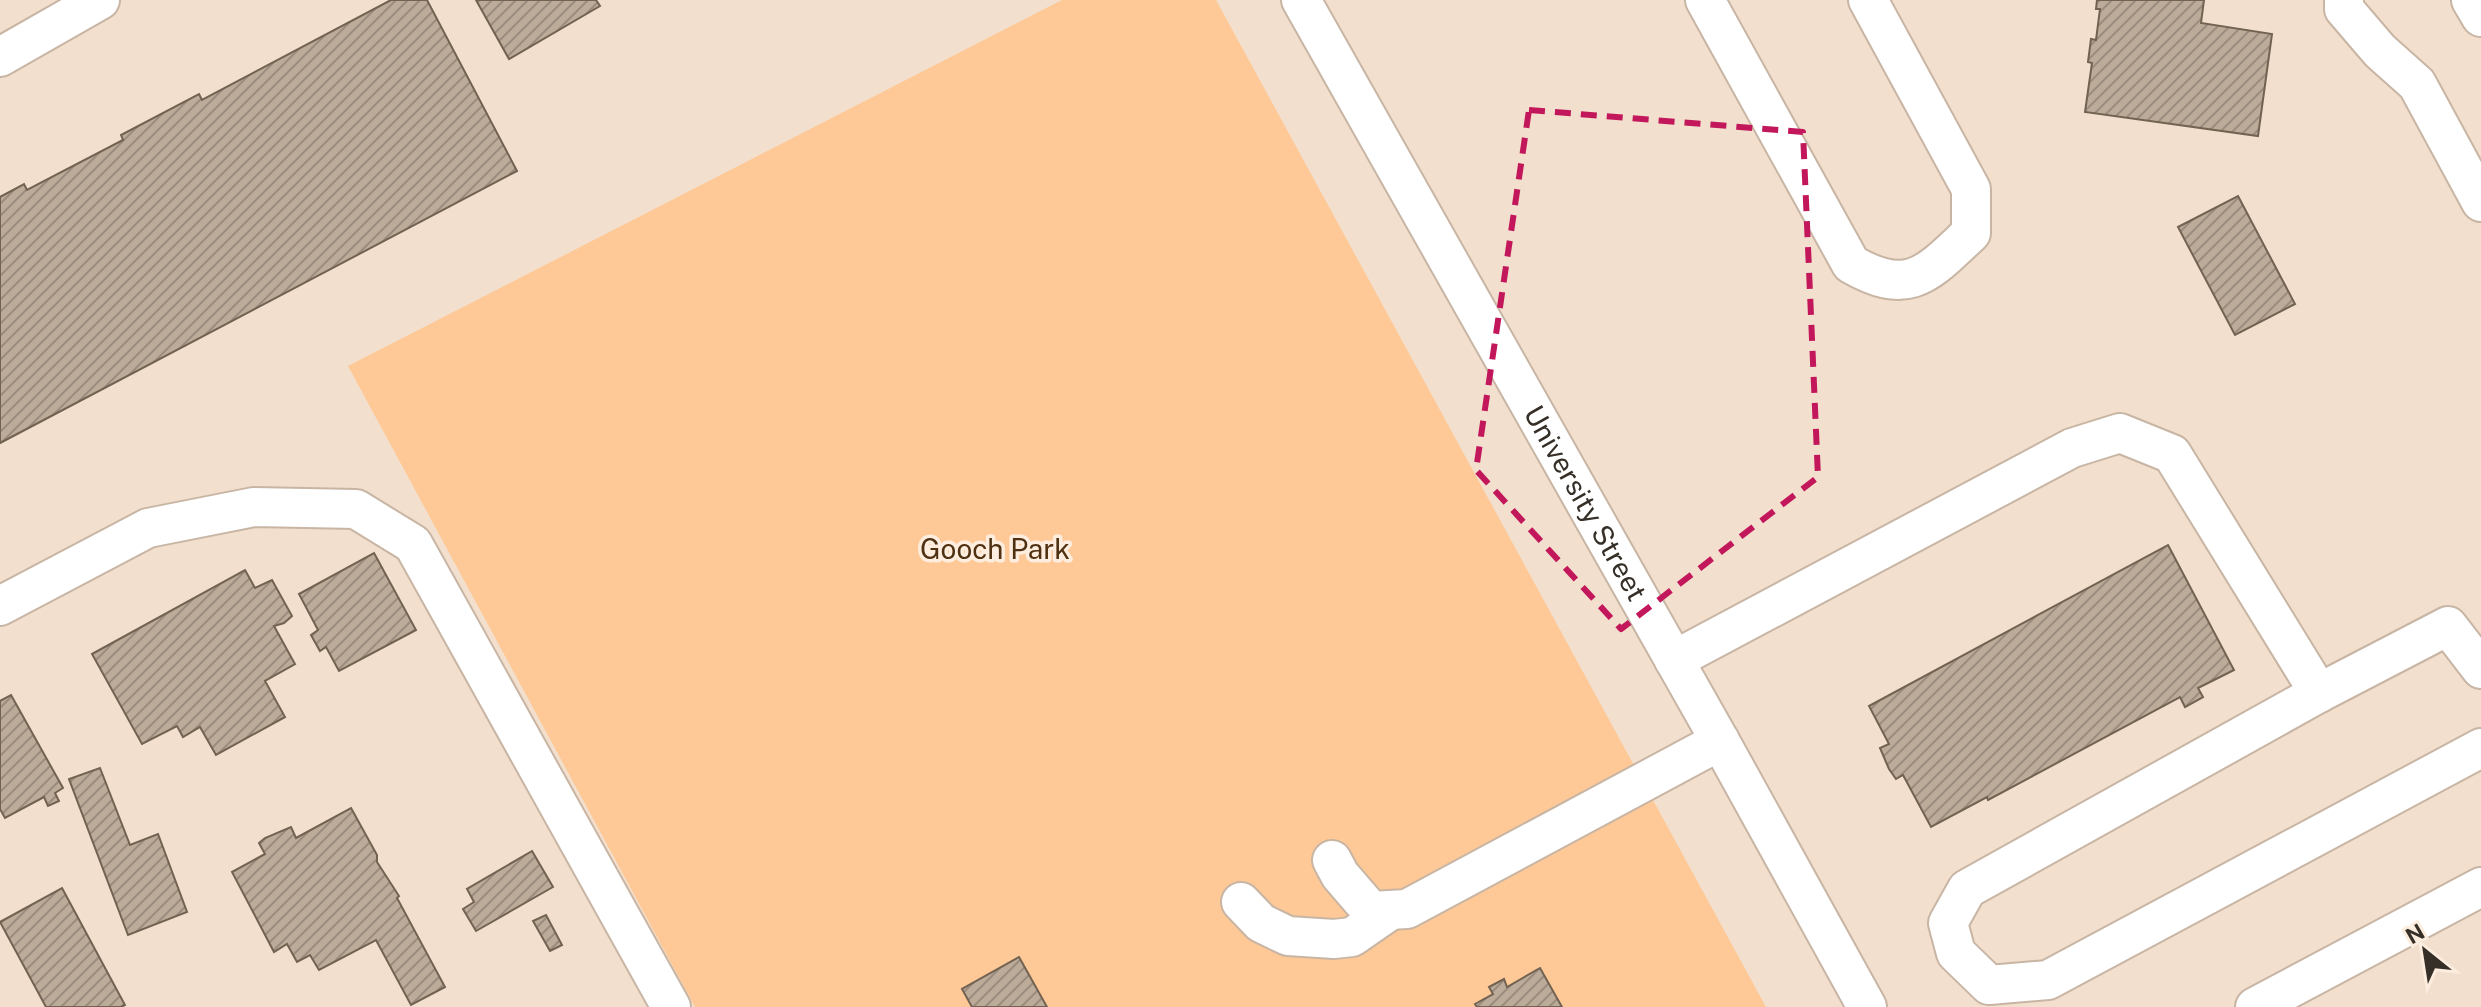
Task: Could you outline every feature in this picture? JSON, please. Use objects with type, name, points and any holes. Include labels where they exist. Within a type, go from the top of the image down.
[{"type":"street","points":[[0,57],[100,0]]},
{"type":"street","name":"University Street","points":[[1301,0],[1867,1007]]},
{"type":"street","points":[[1705,0],[1851,264],[1875,278],[1907,281],[1938,263],[1971,233],[1971,189],[1868,0]]},
{"type":"street","points":[[2344,0],[2344,9],[2380,51],[2417,84],[2481,202]]},
{"type":"street","points":[[2471,0],[2481,17]]},
{"type":"street","points":[[1674,660],[2072,448],[2120,433],[2172,454],[2319,693]]},
{"type":"street","points":[[0,606],[148,528],[254,507],[356,509],[413,544],[671,1007]]},
{"type":"street","points":[[2481,669],[2448,626],[2319,693],[1967,889],[1948,923],[1956,953],[1989,985],[2048,980],[2481,748]]},
{"type":"street","points":[[1332,860],[1340,875],[1371,911],[1407,909],[1720,741]]},
{"type":"street","points":[[2255,1007],[2481,887]]},
{"type":"street","points":[[1241,902],[1261,923],[1288,936],[1334,939],[1352,937],[1391,910]]},
{"type":"highlighted area","points":[[1529,110],[1803,132],[1818,477],[1621,629],[1476,470]]},
{"type":"green space","name":"Gooch Park","points":[[1062,0],[1216,0],[1766,1007],[695,1007],[348,366]]},
{"type":"building","points":[[391,0],[427,0],[517,171],[0,443],[0,197],[24,184],[27,190],[123,140],[121,135],[199,94],[202,100]]},
{"type":"building","points":[[476,0],[596,0],[600,6],[509,59]]},
{"type":"building","points":[[2097,0],[2204,0],[2201,23],[2272,34],[2258,136],[2085,112],[2092,63],[2088,62],[2091,39],[2096,40],[2100,9],[2096,9]]},
{"type":"building","points":[[2238,196],[2295,304],[2235,335],[2178,227]]},
{"type":"building","points":[[2168,545],[2234,670],[2198,688],[2203,697],[2185,707],[2180,697],[1988,800],[1987,797],[1931,827],[1903,775],[1896,779],[1889,769],[1880,748],[1889,744],[1869,706]]},
{"type":"building","points":[[374,553],[416,630],[339,671],[326,647],[320,651],[311,635],[318,630],[299,594]]},
{"type":"building","points":[[245,570],[255,588],[272,580],[292,616],[274,626],[295,664],[265,681],[285,717],[216,755],[200,727],[183,737],[177,726],[142,744],[92,654]]},
{"type":"building","points":[[11,695],[63,788],[55,793],[59,801],[48,806],[44,797],[5,818],[0,809],[0,701]]},
{"type":"building","points":[[100,768],[130,845],[158,834],[187,912],[128,935],[69,779]]},
{"type":"building","points":[[351,808],[445,987],[411,1005],[376,940],[319,970],[310,955],[297,962],[287,944],[274,952],[232,872],[265,854],[259,843],[265,838],[291,827],[296,838]]},
{"type":"building","points":[[532,851],[553,887],[476,931],[463,909],[474,902],[467,889]]},
{"type":"building","points":[[62,888],[125,1005],[46,1007],[0,922]]},
{"type":"building","points":[[546,915],[562,945],[550,951],[533,921]]},
{"type":"building","points":[[1019,957],[1047,1007],[972,1007],[962,989]]},
{"type":"building","points":[[1540,968],[1562,1007],[1477,1007],[1475,1004],[1493,994],[1489,987],[1504,979],[1507,987]]}]
